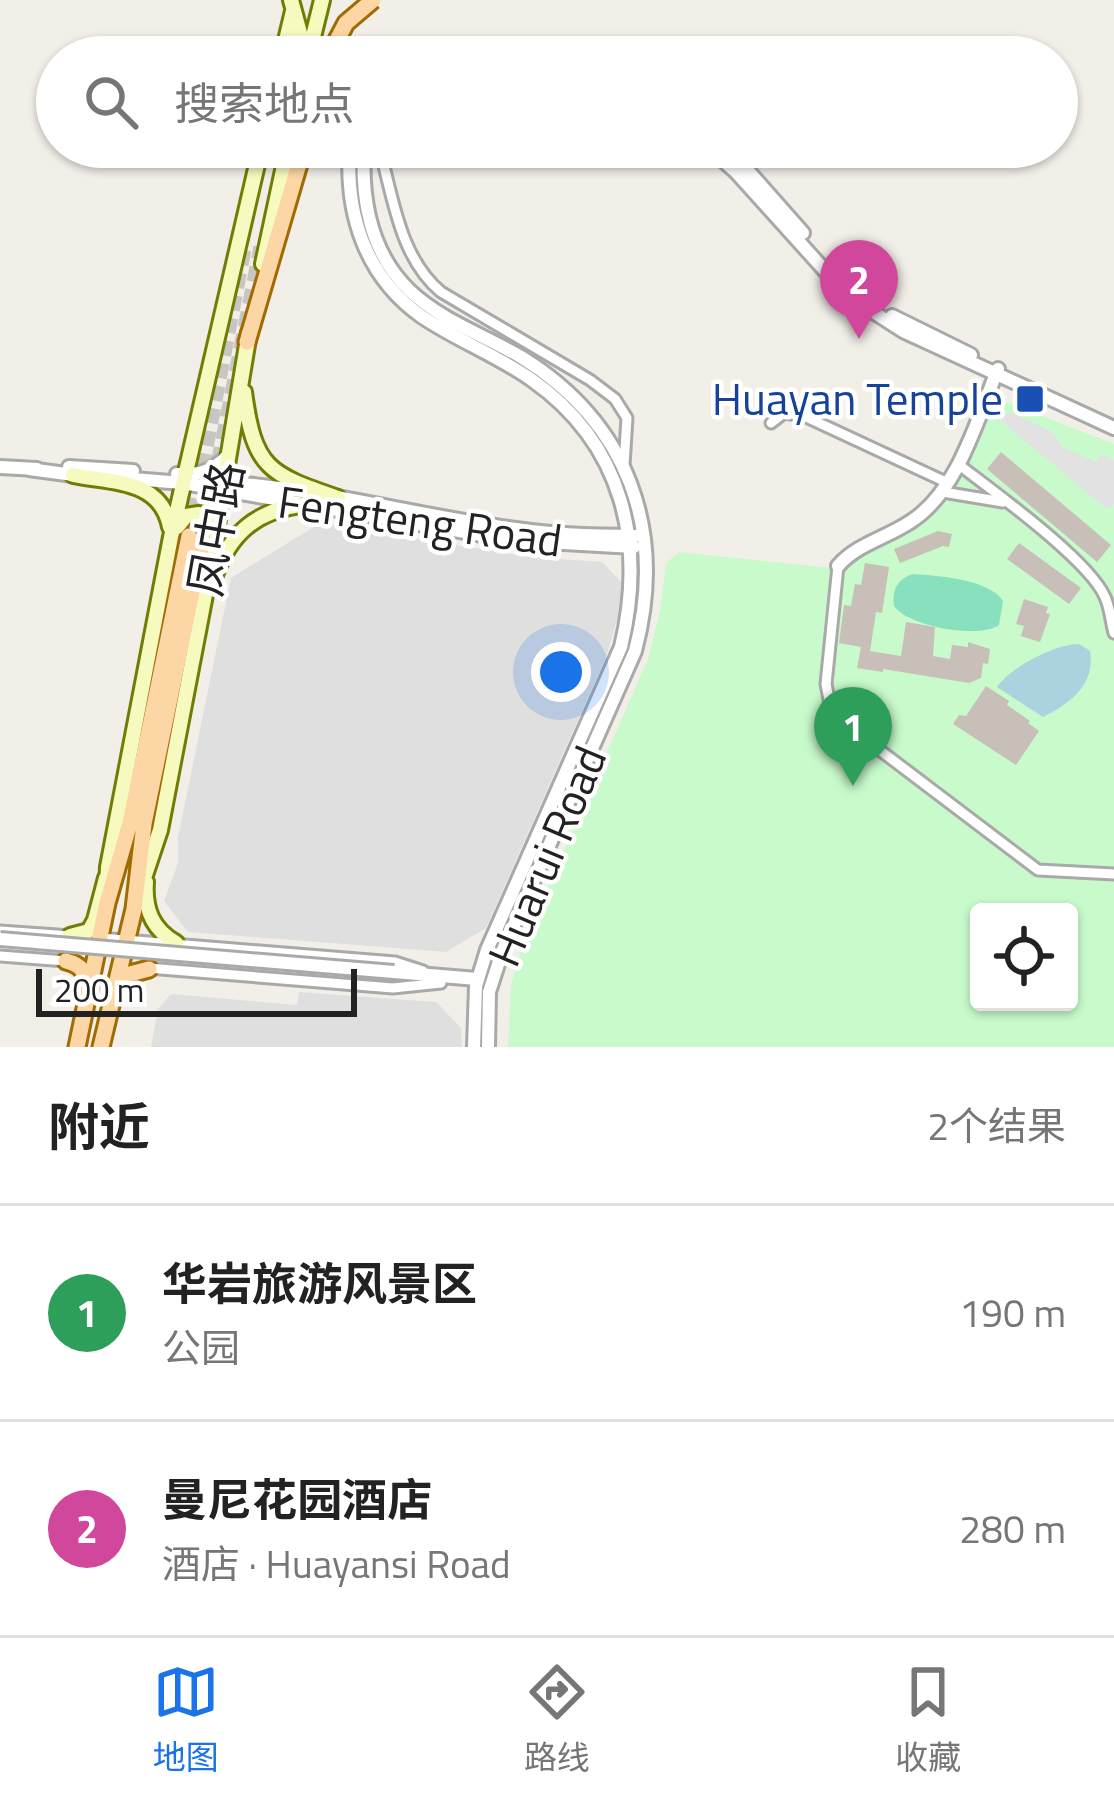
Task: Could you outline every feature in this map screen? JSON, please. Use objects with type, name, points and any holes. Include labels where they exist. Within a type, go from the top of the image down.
[{"type":"main road","points":[[311,36],[322,0]]},
{"type":"main road","points":[[339,36],[346,23],[374,0]]},
{"type":"main road","points":[[294,2],[301,36]]},
{"type":"main road","points":[[287,36],[294,2]]},
{"type":"main road","name":"凤中路","points":[[107,903],[108,867],[188,537],[179,503],[188,481],[256,168]]},
{"type":"main road","name":"凤中路","points":[[134,909],[160,830],[247,342],[284,168]]},
{"type":"main road","points":[[247,342],[298,168]]},
{"type":"main road","points":[[242,376],[248,418],[262,459],[288,481],[338,498]]},
{"type":"main road","points":[[73,475],[147,490],[188,537]]},
{"type":"main road","points":[[204,602],[221,559],[239,532],[271,511],[300,505]]},
{"type":"main road","points":[[101,1047],[134,909],[188,537],[186,516],[205,517],[212,529],[208,579]]},
{"type":"main road","points":[[77,1047],[107,903],[130,823],[188,537]]},
{"type":"main road","points":[[70,936],[89,931],[108,867]]},
{"type":"main road","points":[[148,868],[148,912],[160,932],[176,944]]},
{"type":"main road","points":[[66,961],[84,970],[88,993]]},
{"type":"main road","points":[[116,986],[125,975],[149,969]]},
{"type":"street","name":"Huarui Road","points":[[349,168],[353,212],[370,259],[384,280],[421,316],[530,379],[568,411],[611,472],[637,541],[630,600],[614,668],[487,950],[477,982],[474,1047]]},
{"type":"street","name":"Huarui Road","points":[[365,168],[366,209],[382,254],[396,274],[429,306],[558,383],[600,425],[624,465],[637,541],[645,604],[635,651],[502,952],[490,992],[488,1047]]},
{"type":"street","points":[[385,168],[405,240],[432,285],[615,399],[627,418],[624,465]]},
{"type":"street","points":[[732,168],[828,274],[864,306],[903,331],[1114,423]]},
{"type":"street","points":[[743,168],[851,286],[906,323],[997,372]]},
{"type":"street","points":[[997,372],[946,488],[914,520],[854,551],[838,566],[826,684],[830,704],[840,720],[1038,870],[1114,874]]},
{"type":"street","points":[[771,423],[784,413],[804,416],[946,488],[1009,503]]},
{"type":"street","points":[[0,467],[75,467],[188,481],[213,469],[229,454]]},
{"type":"street","points":[[958,464],[1088,571],[1114,605]]},
{"type":"street","name":"Fengteng Road","points":[[29,469],[211,482],[300,505],[511,540],[637,541]]},
{"type":"street","name":"Fengteng Road","points":[[224,487],[338,498],[513,529],[637,541]]},
{"type":"street","points":[[1105,596],[1114,634]]},
{"type":"street","points":[[0,943],[70,936],[176,944],[395,962],[440,979]]},
{"type":"street","points":[[0,943],[477,982]]},
{"type":"street","points":[[0,943],[66,961],[149,969],[393,988],[440,979]]},
{"type":"shaded area","points":[[1011,413],[1051,431],[1062,447],[1096,462],[1101,454],[1114,460],[1114,503],[1107,509],[1001,421]]},
{"type":"shaded area","points":[[320,523],[530,557],[602,562],[623,584],[607,654],[486,928],[446,952],[188,932],[164,901],[178,863],[178,837],[231,578]]},
{"type":"shaded area","points":[[299,992],[436,1002],[461,1028],[462,1047],[151,1047],[158,1009],[171,994],[297,1005]]},
{"type":"green space","points":[[996,398],[1114,444],[1114,1047],[508,1047],[511,986],[521,948],[648,659],[666,563],[679,552],[840,569],[919,524],[943,502]]},
{"type":"green space","points":[[913,574],[987,588],[1003,601],[999,625],[961,631],[902,613],[894,606],[895,590]]},
{"type":"water","points":[[1079,644],[1090,651],[1089,673],[1079,692],[1053,712],[1043,717],[997,687],[1034,658]]},
{"type":"building","points":[[1001,452],[1111,545],[1097,562],[987,469]]},
{"type":"building","points":[[938,531],[952,534],[949,547],[900,563],[894,549]]},
{"type":"building","points":[[1019,543],[1081,588],[1069,604],[1007,559]]},
{"type":"building","points":[[865,563],[889,567],[870,651],[901,656],[906,622],[935,627],[933,656],[950,659],[952,645],[968,647],[968,642],[990,649],[981,678],[969,683],[857,668],[861,647],[839,643],[844,605],[851,606]]},
{"type":"building","points":[[1024,599],[1048,607],[1040,642],[1021,636],[1024,626],[1016,624]]},
{"type":"building","points":[[986,686],[1039,731],[1016,765],[953,724],[959,715],[966,716]]},
{"type":"tunnel","points":[[189,536],[245,244]]},
{"type":"tunnel","points":[[205,530],[261,247]]},
{"type":"place","name":"曼尼花园酒店","points":[[859,339]]},
{"type":"place","name":"Huayan Temple","points":[[1030,399]]},
{"type":"place","name":"华岩旅游风景区","points":[[853,786]]}]
